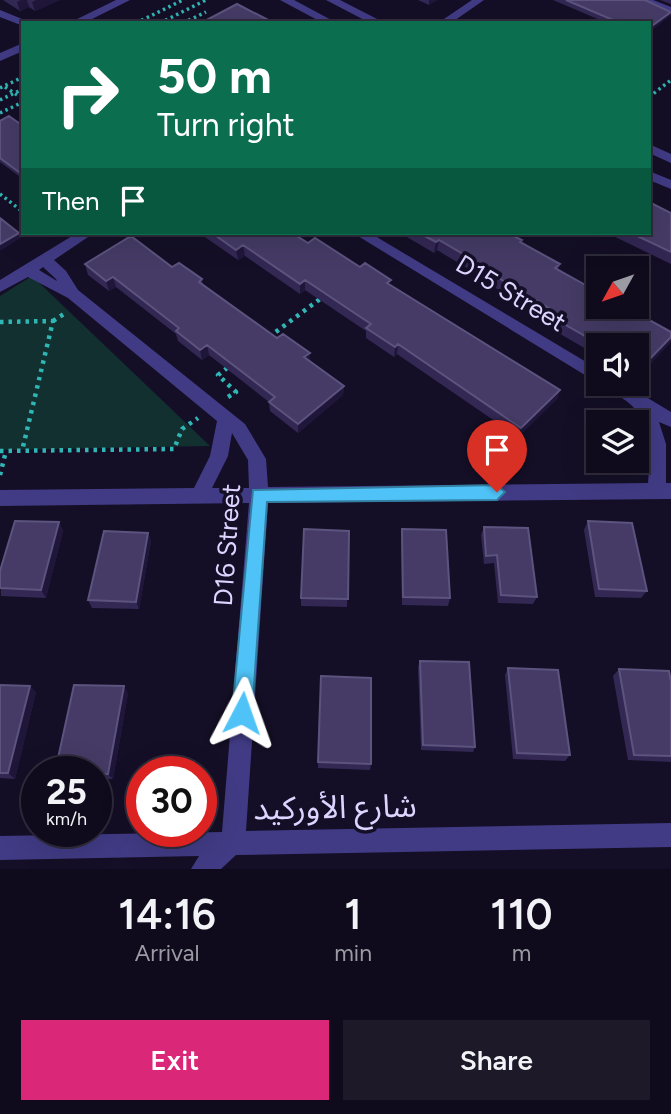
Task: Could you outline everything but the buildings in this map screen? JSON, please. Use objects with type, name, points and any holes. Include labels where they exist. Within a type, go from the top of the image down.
[{"type":"street","points":[[78,21],[125,0]]},
{"type":"street","points":[[285,0],[328,21]]},
{"type":"street","points":[[331,0],[376,21]]},
{"type":"street","points":[[444,21],[479,0]]},
{"type":"street","points":[[643,0],[671,11]]},
{"type":"street","points":[[0,13],[17,22]]},
{"type":"street","points":[[0,57],[21,47]]},
{"type":"street","points":[[651,149],[671,159]]},
{"type":"street","points":[[651,176],[671,185]]},
{"type":"street","points":[[0,287],[84,235]]},
{"type":"street","name":"D15 Street","points":[[363,235],[586,370]]},
{"type":"street","name":"D16 Street","points":[[44,260],[61,275],[73,294]]},
{"type":"street","name":"D16 Street","points":[[28,269],[48,284],[73,294],[226,418],[250,443],[257,459],[259,495],[233,842]]},
{"type":"street","points":[[630,396],[671,420]]},
{"type":"street","points":[[0,498],[663,491],[659,447],[650,415],[639,402]]},
{"type":"street","points":[[199,496],[219,456],[226,418]]},
{"type":"street","name":"شارع الأوركيد","points":[[0,848],[671,835]]},
{"type":"street","points":[[203,869],[233,842]]},
{"type":"path","points":[[140,21],[183,0]]},
{"type":"path","points":[[166,21],[206,0]]},
{"type":"path","points":[[187,21],[206,12]]},
{"type":"path","points":[[153,15],[162,21]]},
{"type":"path","points":[[2,87],[21,78]]},
{"type":"path","points":[[651,95],[671,80]]},
{"type":"path","points":[[2,87],[21,99]]},
{"type":"path","points":[[0,100],[21,90]]},
{"type":"path","points":[[0,113],[21,102]]},
{"type":"path","points":[[0,194],[21,210]]},
{"type":"path","points":[[0,322],[54,321],[22,451]]},
{"type":"path","points":[[0,475],[6,451]]},
{"type":"green space","points":[[32,276],[210,446],[0,450],[0,296]]},
{"type":"route","points":[[242,713],[259,495],[497,492]]}]
